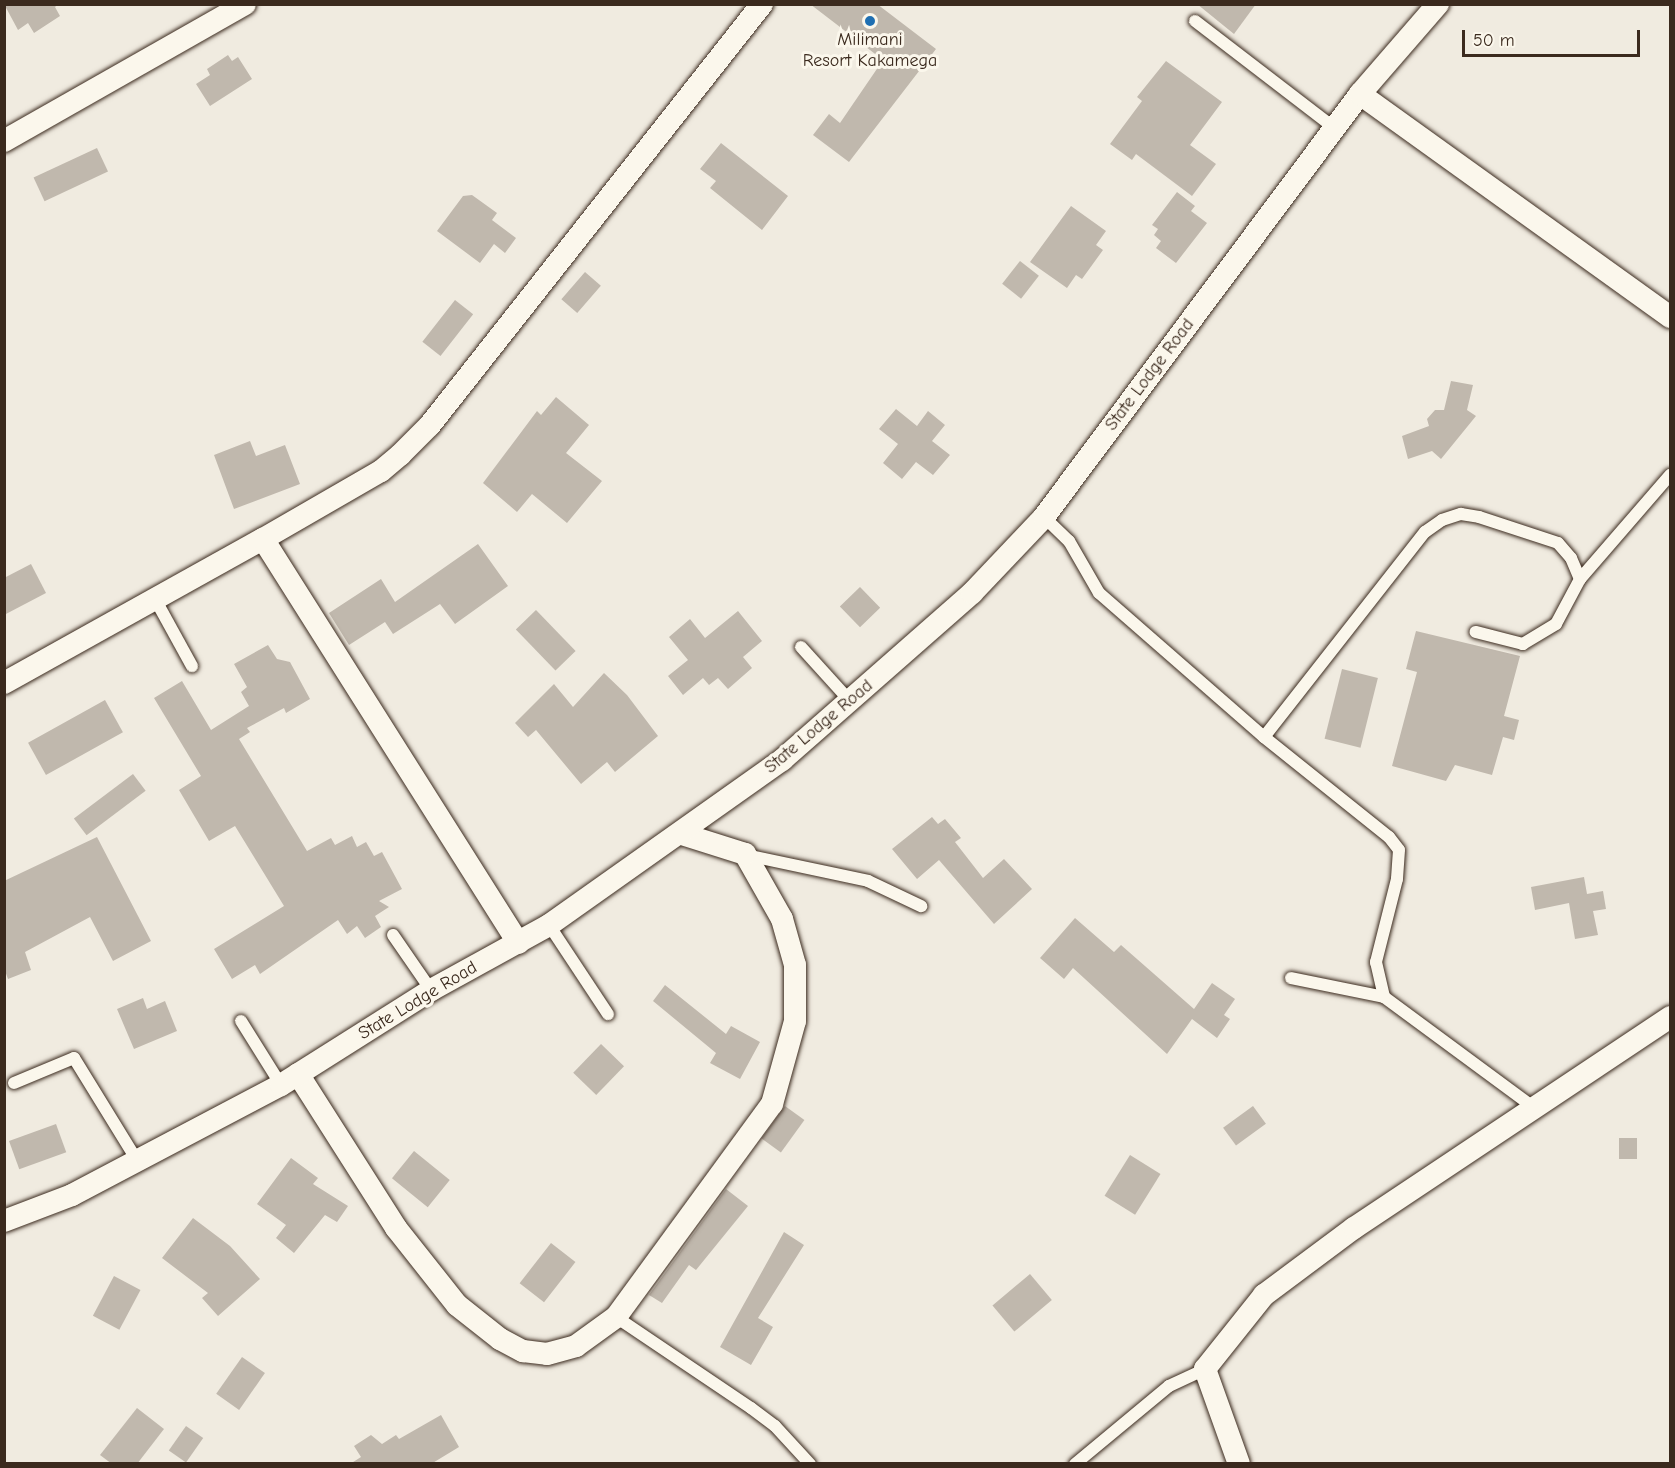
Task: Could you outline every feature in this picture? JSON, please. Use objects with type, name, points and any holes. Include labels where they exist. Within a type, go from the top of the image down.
[{"type":"street","points":[[4,141],[245,4]]},
{"type":"street","points":[[4,683],[381,471],[430,425],[762,4]]},
{"type":"street","name":"State Lodge Road","points":[[4,1221],[72,1195],[290,1080],[431,990],[549,925],[681,834],[782,760],[972,593],[1044,517],[1360,94],[1438,4]]},
{"type":"street","points":[[1360,94],[1671,317]]},
{"type":"street","points":[[263,539],[518,943]]},
{"type":"street","points":[[290,1080],[396,1228],[437,1283],[457,1305],[500,1339],[524,1351],[547,1354],[576,1346],[616,1317],[772,1104],[795,1021],[795,964],[782,919],[745,854],[681,834]]},
{"type":"street","points":[[1239,1464],[1205,1370],[1264,1295],[1354,1228],[1671,1017]]},
{"type":"lane","points":[[1195,21],[1336,129]]},
{"type":"lane","points":[[1476,632],[1523,644],[1556,624],[1580,579],[1671,475]]},
{"type":"lane","points":[[1264,736],[1425,532],[1442,520],[1461,514],[1479,517],[1558,543],[1571,558],[1580,579]]},
{"type":"lane","points":[[1044,517],[1069,541],[1099,592],[1264,736],[1389,837],[1399,850],[1397,879],[1376,962],[1384,997]]},
{"type":"lane","points":[[154,597],[192,666]]},
{"type":"lane","points":[[801,647],[849,701]]},
{"type":"lane","points":[[745,854],[868,880],[921,906]]},
{"type":"lane","points":[[549,925],[608,1014]]},
{"type":"lane","points":[[393,934],[431,990]]},
{"type":"lane","points":[[1291,978],[1384,997],[1536,1109]]},
{"type":"lane","points":[[241,1022],[290,1080]]},
{"type":"lane","points":[[14,1083],[74,1058],[138,1162]]},
{"type":"lane","points":[[616,1317],[759,1414],[810,1464]]},
{"type":"lane","points":[[1075,1464],[1169,1386],[1205,1370]]},
{"type":"building","points":[[4,4],[58,4],[55,7],[60,16],[34,33],[28,23],[18,30]]},
{"type":"building","points":[[810,4],[877,4],[936,49],[849,162],[813,135],[829,114],[840,123],[883,60]]},
{"type":"building","points":[[1197,4],[1256,4],[1234,34]]},
{"type":"building","points":[[228,55],[232,61],[238,57],[252,79],[210,106],[196,84],[210,75],[207,69]]},
{"type":"building","points":[[1166,61],[1222,102],[1190,145],[1216,164],[1192,196],[1136,154],[1132,160],[1110,144],[1142,101],[1137,97]]},
{"type":"building","points":[[721,143],[788,196],[762,230],[710,188],[716,181],[700,169]]},
{"type":"building","points":[[97,148],[108,172],[45,201],[34,178]]},
{"type":"building","points":[[1177,192],[1195,206],[1191,211],[1207,223],[1176,263],[1156,248],[1161,241],[1154,235],[1158,229],[1152,225]]},
{"type":"building","points":[[472,195],[497,213],[492,220],[516,238],[505,253],[494,244],[480,263],[437,231],[463,196]]},
{"type":"building","points":[[1071,206],[1106,231],[1096,245],[1103,250],[1082,279],[1076,275],[1067,288],[1030,262]]},
{"type":"building","points":[[1020,261],[1039,276],[1021,299],[1002,284]]},
{"type":"building","points":[[585,272],[601,286],[577,313],[561,299]]},
{"type":"building","points":[[455,300],[473,314],[440,356],[422,342]]},
{"type":"building","points":[[1451,381],[1473,385],[1467,410],[1476,416],[1441,459],[1432,451],[1408,459],[1402,436],[1429,426],[1427,419],[1435,410],[1444,410]]},
{"type":"building","points":[[556,397],[589,425],[566,453],[602,481],[567,523],[532,494],[517,512],[483,483],[537,411],[541,415]]},
{"type":"building","points":[[896,409],[917,426],[928,411],[945,425],[932,441],[950,455],[933,475],[916,462],[902,479],[883,463],[898,444],[879,429]]},
{"type":"building","points":[[250,441],[256,456],[285,445],[300,484],[234,509],[214,455]]},
{"type":"building","points":[[478,544],[508,586],[455,624],[440,604],[393,634],[385,622],[349,645],[329,613],[381,579],[395,602]]},
{"type":"building","points":[[31,564],[46,593],[4,615],[4,578]]},
{"type":"building","points":[[860,587],[880,608],[860,627],[840,606]]},
{"type":"building","points":[[536,610],[576,651],[555,670],[516,629]]},
{"type":"building","points":[[738,611],[762,641],[743,657],[752,668],[728,689],[718,678],[709,685],[703,678],[683,695],[668,676],[688,660],[669,637],[690,619],[705,638]]},
{"type":"building","points":[[1416,631],[1520,656],[1504,716],[1519,720],[1514,740],[1503,737],[1492,775],[1455,765],[1446,781],[1392,766],[1417,672],[1406,669]]},
{"type":"building","points":[[268,645],[277,659],[290,662],[310,699],[286,713],[284,708],[247,728],[250,732],[239,739],[307,851],[331,838],[335,845],[352,836],[357,847],[366,842],[374,856],[382,852],[402,889],[379,901],[389,907],[375,916],[381,927],[365,938],[357,926],[347,934],[338,920],[260,974],[255,965],[232,979],[214,949],[284,906],[235,826],[209,841],[179,790],[201,776],[154,698],[182,681],[211,730],[249,706],[241,692],[247,687],[234,664]]},
{"type":"building","points":[[1342,669],[1378,678],[1360,748],[1325,739]]},
{"type":"building","points":[[604,673],[627,695],[658,736],[615,772],[607,762],[581,784],[536,730],[528,737],[515,723],[554,684],[573,707]]},
{"type":"building","points":[[105,700],[123,732],[46,775],[28,743]]},
{"type":"building","points":[[133,774],[146,791],[87,835],[74,819]]},
{"type":"building","points":[[932,817],[938,824],[945,819],[961,838],[955,842],[983,878],[1004,859],[1032,889],[994,924],[939,860],[917,879],[892,849]]},
{"type":"building","points":[[97,837],[151,941],[113,961],[90,917],[25,952],[31,970],[8,979],[4,968],[4,881]]},
{"type":"building","points":[[1584,877],[1587,894],[1603,891],[1606,909],[1593,911],[1598,935],[1575,939],[1569,903],[1535,910],[1531,887]]},
{"type":"building","points":[[1075,918],[1114,952],[1121,945],[1194,1009],[1212,983],[1235,999],[1224,1015],[1230,1019],[1217,1038],[1192,1019],[1167,1054],[1073,968],[1064,979],[1040,958]]},
{"type":"building","points":[[665,985],[726,1034],[731,1026],[760,1042],[740,1079],[710,1063],[716,1053],[653,1001]]},
{"type":"building","points":[[143,998],[147,1009],[165,1001],[177,1031],[134,1049],[117,1009]]},
{"type":"building","points":[[601,1044],[624,1066],[596,1095],[573,1073]]},
{"type":"building","points":[[785,1106],[804,1120],[781,1152],[761,1138]]},
{"type":"building","points":[[1253,1106],[1266,1124],[1236,1146],[1223,1128]]},
{"type":"building","points":[[56,1124],[66,1152],[19,1169],[9,1141]]},
{"type":"building","points":[[1619,1138],[1637,1138],[1637,1159],[1619,1159]]},
{"type":"building","points":[[414,1151],[450,1180],[428,1207],[392,1178]]},
{"type":"building","points":[[1130,1155],[1161,1174],[1135,1215],[1105,1196]]},
{"type":"building","points":[[291,1158],[318,1178],[313,1184],[348,1206],[337,1222],[325,1215],[294,1253],[276,1238],[286,1225],[257,1204]]},
{"type":"building","points":[[726,1189],[748,1206],[696,1270],[689,1265],[662,1303],[649,1295]]},
{"type":"building","points":[[193,1218],[230,1246],[260,1279],[218,1316],[202,1298],[208,1293],[162,1258]]},
{"type":"building","points":[[784,1232],[804,1245],[758,1318],[773,1327],[751,1365],[720,1347]]},
{"type":"building","points":[[551,1243],[575,1262],[544,1302],[520,1283]]},
{"type":"building","points":[[1030,1274],[1052,1300],[1014,1332],[992,1305]]},
{"type":"building","points":[[114,1276],[140,1290],[119,1330],[93,1316]]},
{"type":"building","points":[[242,1357],[265,1373],[239,1410],[216,1394]]},
{"type":"building","points":[[137,1408],[164,1429],[137,1464],[112,1464],[100,1455]]},
{"type":"building","points":[[441,1415],[459,1447],[431,1464],[350,1464],[361,1457],[354,1446],[371,1435],[382,1444],[396,1435],[399,1439]]},
{"type":"building","points":[[186,1426],[203,1438],[186,1463],[169,1451]]},
{"type":"place","name":"Milimani Resort Kakamega","points":[[870,21]]}]
